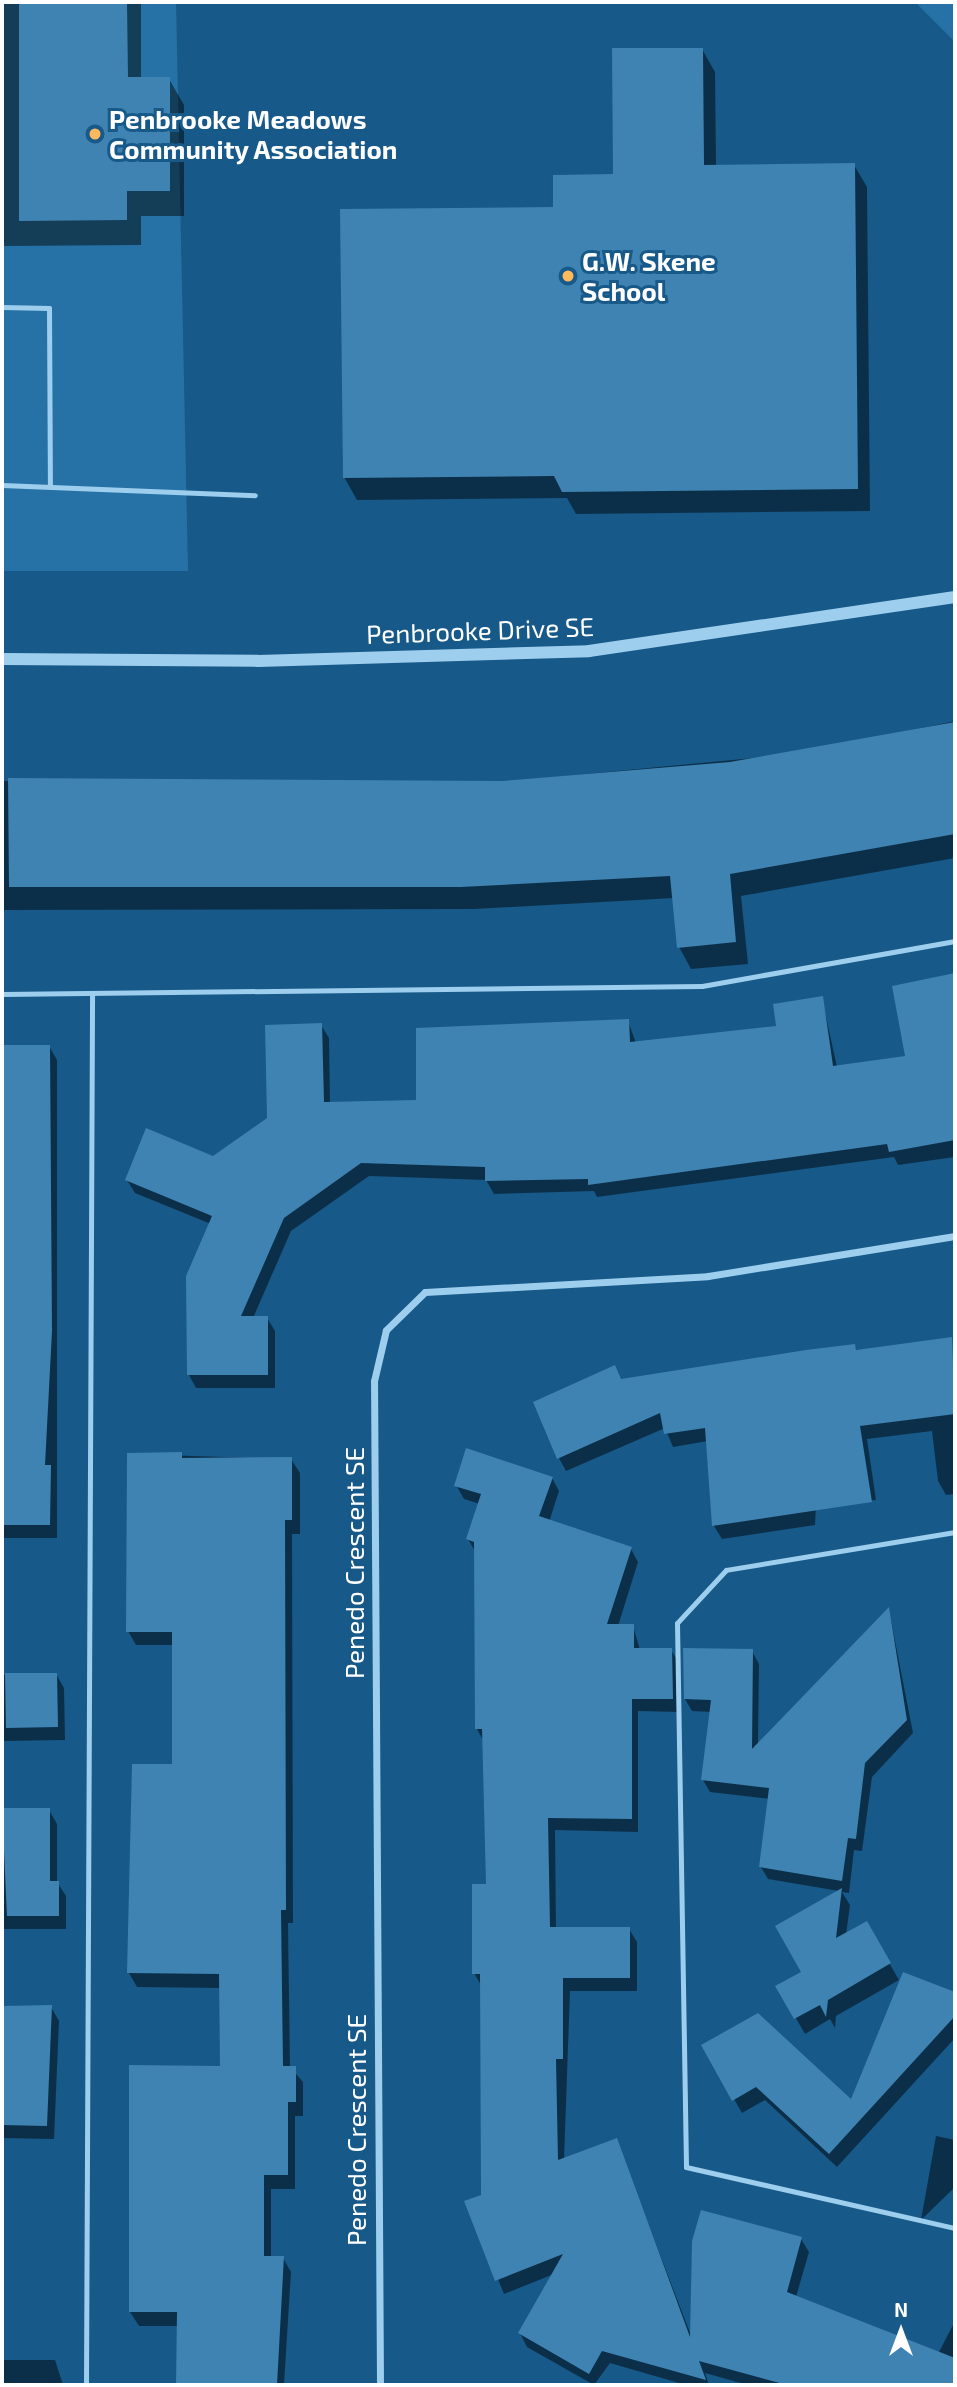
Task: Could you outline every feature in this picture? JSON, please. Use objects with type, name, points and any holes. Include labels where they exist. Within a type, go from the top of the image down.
[{"type":"street","name":"Penbrooke Drive SE","points":[[2,659],[258,661],[589,651],[955,597]]},
{"type":"street","name":"Penedo Crescent SE","points":[[380,2385],[374,1381],[386,1330],[425,1292],[708,1276],[955,1236]]},
{"type":"lane","points":[[2,307],[49,308],[50,486]]},
{"type":"lane","points":[[2,485],[255,495]]},
{"type":"lane","points":[[2,994],[702,986],[955,941]]},
{"type":"lane","points":[[86,2385],[92,994]]},
{"type":"lane","points":[[955,1532],[726,1570],[677,1623],[686,2167],[955,2228]]},
{"type":"shaded area","points":[[2,2],[176,2],[188,571],[2,571]]},
{"type":"shaded area","points":[[915,2],[955,2],[955,42]]},
{"type":"building","name":"Penbrooke Meadows Community Association","points":[[19,2],[127,2],[128,77],[170,77],[170,191],[127,191],[127,220],[19,221]]},
{"type":"building","points":[[612,48],[703,48],[704,165],[855,163],[858,489],[562,492],[554,476],[343,478],[340,209],[553,207],[553,175],[613,174]]},
{"type":"building","points":[[955,722],[955,834],[730,874],[736,942],[677,948],[670,876],[461,887],[9,887],[8,778],[503,781],[730,762]]},
{"type":"building","points":[[955,973],[955,1140],[889,1152],[887,1144],[588,1185],[588,1179],[485,1181],[485,1167],[361,1163],[284,1218],[241,1316],[268,1316],[268,1375],[187,1375],[186,1276],[212,1216],[125,1180],[146,1128],[213,1156],[267,1118],[265,1025],[322,1023],[324,1102],[416,1100],[416,1028],[629,1019],[630,1042],[776,1026],[773,1004],[823,996],[833,1066],[905,1056],[892,986]]},
{"type":"building","points":[[2,1045],[50,1045],[52,1331],[45,1465],[51,1465],[50,1525],[2,1525]]},
{"type":"building","points":[[952,1337],[955,1414],[860,1426],[872,1502],[712,1526],[705,1428],[664,1434],[660,1413],[557,1459],[533,1402],[615,1365],[621,1379],[806,1350],[855,1344],[856,1350]]},
{"type":"building","points":[[466,1448],[553,1477],[539,1516],[632,1547],[607,1624],[634,1624],[634,1648],[672,1648],[673,1699],[632,1699],[632,1819],[548,1818],[550,1927],[630,1927],[630,1978],[563,1978],[563,2059],[556,2059],[558,2160],[617,2138],[690,2337],[692,2241],[701,2210],[802,2237],[787,2292],[955,2358],[955,2385],[787,2385],[699,2361],[706,2380],[602,2351],[589,2374],[518,2333],[563,2254],[495,2281],[464,2201],[481,2195],[480,1974],[472,1974],[472,1884],[486,1884],[482,1729],[475,1729],[474,1542],[466,1539],[481,1494],[454,1486]]},
{"type":"building","points":[[182,1452],[182,1458],[292,1457],[292,1520],[285,1520],[286,1910],[281,1910],[283,2066],[296,2066],[296,2102],[288,2102],[288,2175],[264,2175],[264,2256],[284,2256],[277,2385],[176,2385],[177,2312],[129,2312],[129,2065],[220,2066],[219,1974],[127,1973],[132,1764],[172,1764],[172,1632],[126,1632],[127,1453]]},
{"type":"building","points":[[889,1607],[907,1720],[865,1763],[856,1839],[848,1838],[842,1881],[759,1867],[769,1788],[701,1780],[711,1700],[684,1699],[683,1648],[753,1649],[752,1749]]},
{"type":"building","points":[[5,1673],[57,1673],[58,1727],[6,1728]]},
{"type":"building","points":[[2,1808],[50,1808],[50,1881],[59,1881],[59,1916],[7,1916]]},
{"type":"building","points":[[842,1888],[836,1938],[867,1921],[891,1963],[828,2000],[826,2017],[820,2005],[794,2019],[775,1986],[801,1972],[775,1926]]},
{"type":"building","points":[[903,1972],[955,1992],[955,2016],[829,2154],[756,2087],[732,2101],[701,2045],[758,2013],[851,2099]]},
{"type":"building","points":[[52,2005],[47,2126],[2,2125],[2,2006]]},
{"type":"place","name":"Penbrooke Meadows Community Association","points":[[95,134]]},
{"type":"place","name":"G.W. Skene School","points":[[568,276]]}]
